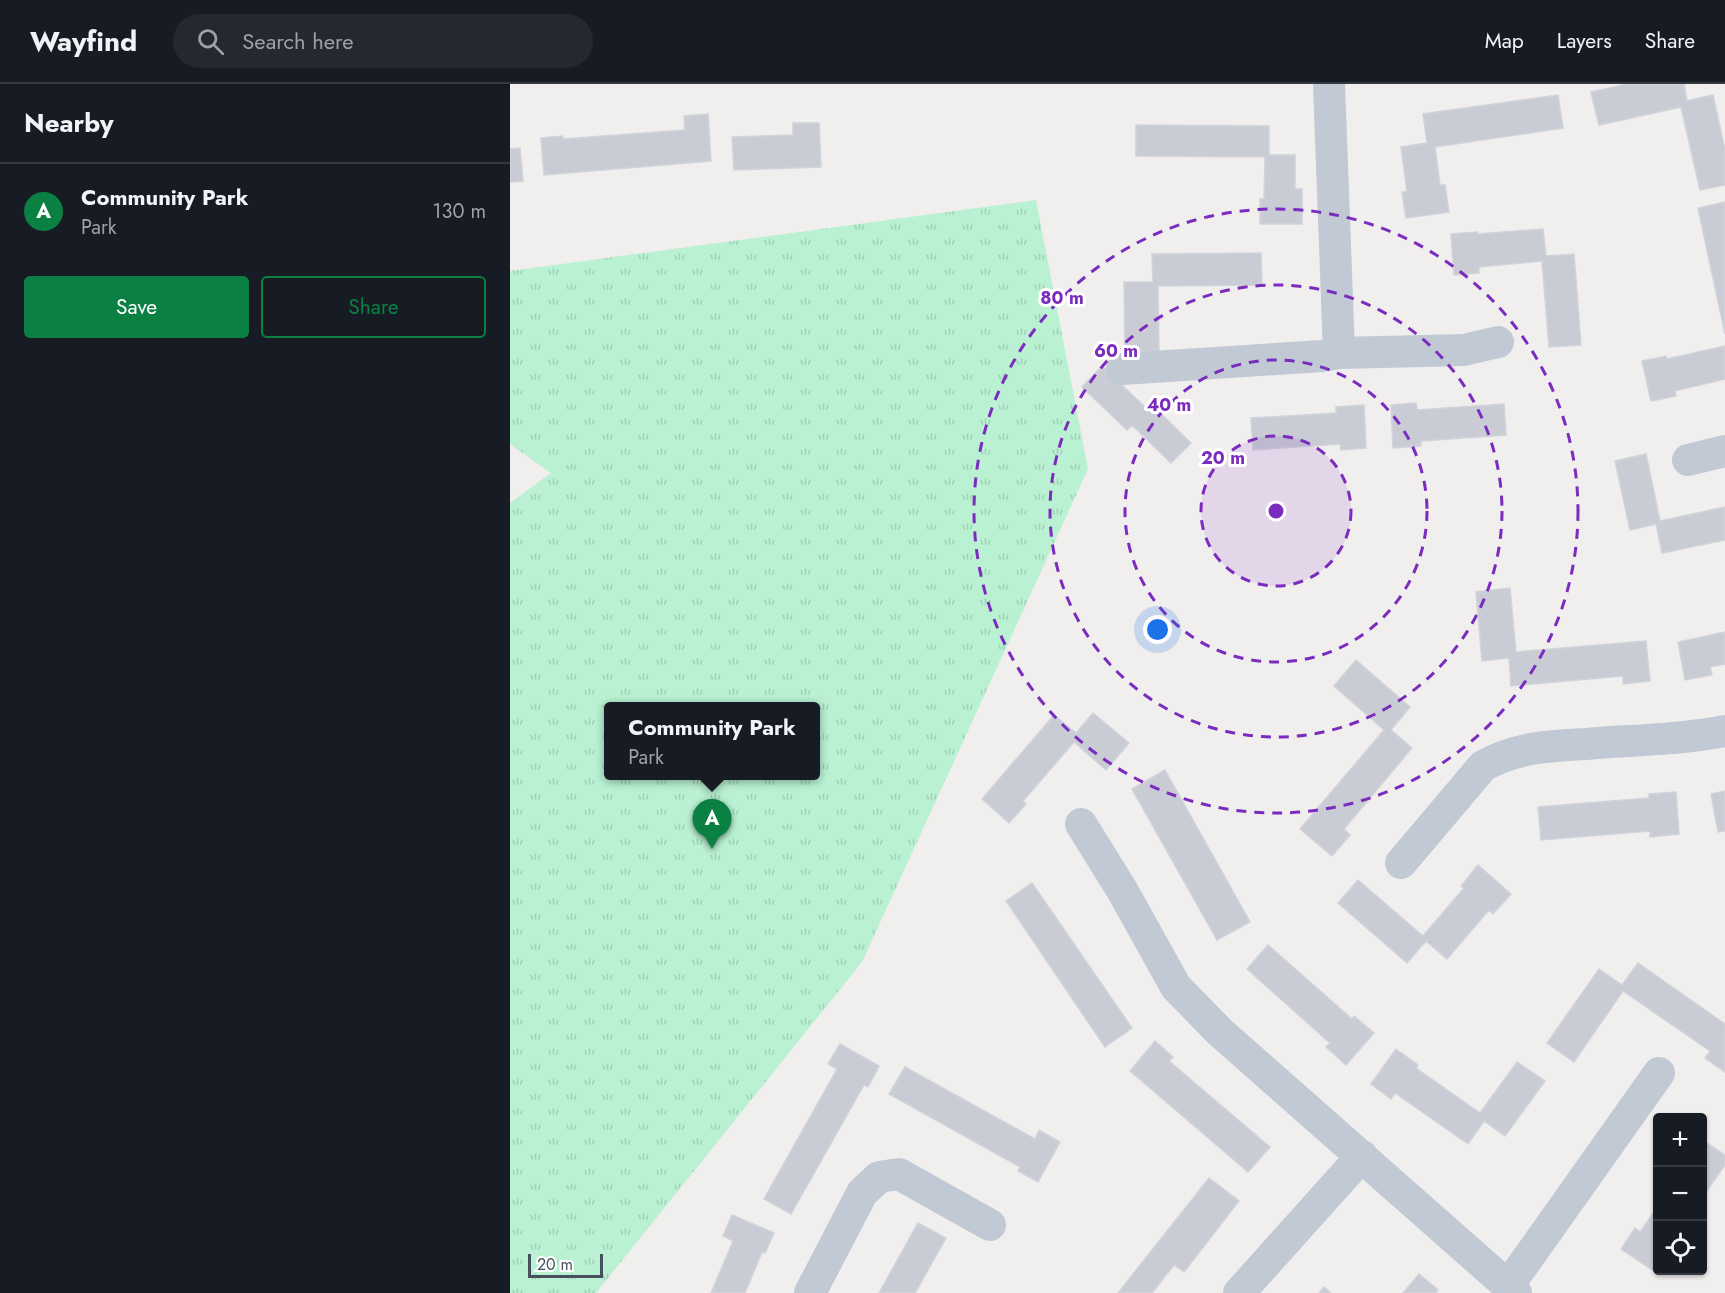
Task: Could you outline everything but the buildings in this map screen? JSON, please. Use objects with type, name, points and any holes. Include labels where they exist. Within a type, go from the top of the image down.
[{"type":"lane","points":[[1329,84],[1339,353]]},
{"type":"lane","points":[[1122,369],[1339,353],[1464,350],[1498,342]]},
{"type":"lane","points":[[1688,460],[1725,451]]},
{"type":"lane","points":[[1401,863],[1483,766],[1500,756],[1534,747],[1680,737],[1725,731]]},
{"type":"lane","points":[[1081,824],[1176,987],[1228,1039],[1512,1290],[1659,1073]]},
{"type":"lane","points":[[1239,1293],[1362,1156]]},
{"type":"lane","points":[[810,1293],[862,1193],[879,1178],[899,1174],[990,1225]]},
{"type":"green space","points":[[1036,200],[1088,469],[862,962],[596,1293],[510,1293],[510,503],[551,473],[510,444],[510,271]]},
{"type":"place","name":"Community Park","points":[[712,849]]}]
